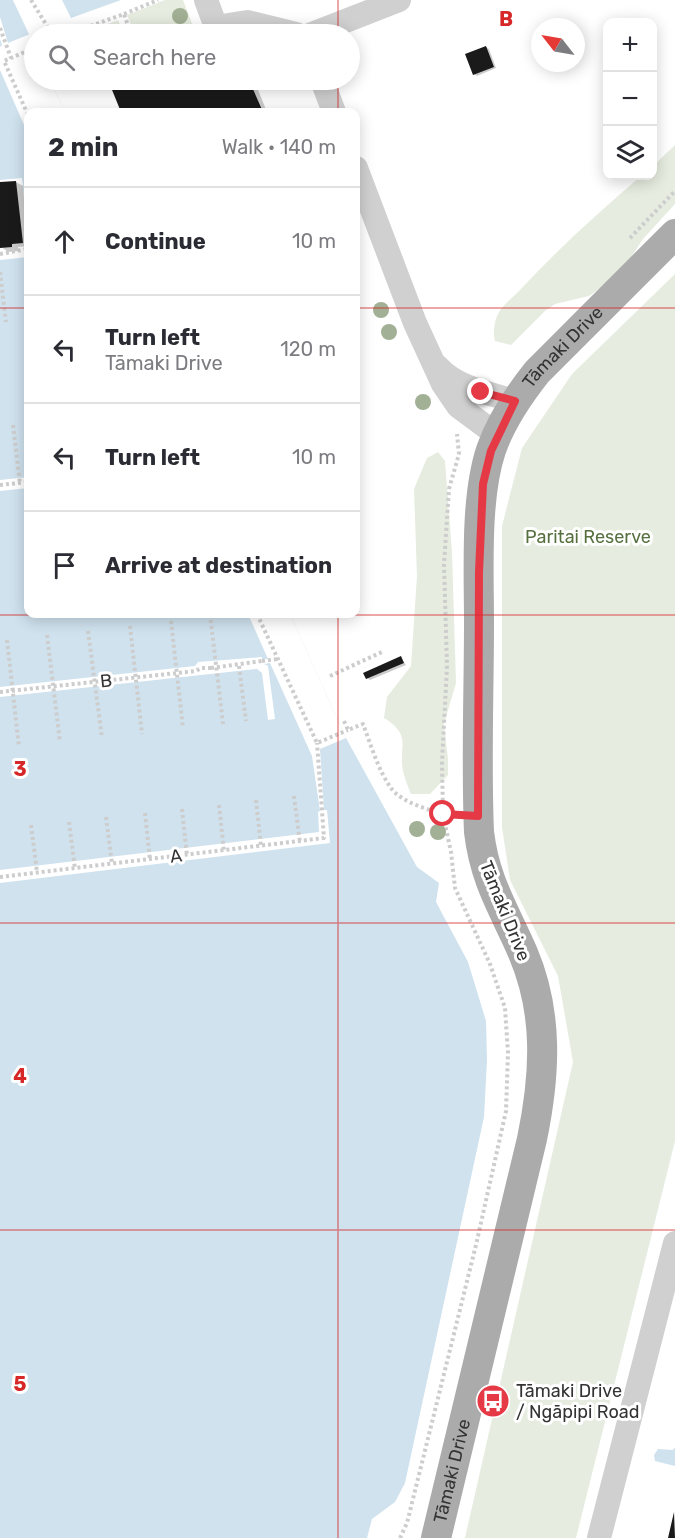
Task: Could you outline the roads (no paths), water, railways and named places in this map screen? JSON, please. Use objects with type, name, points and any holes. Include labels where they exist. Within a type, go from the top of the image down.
[{"type":"main road","name":"Tāmaki Drive","points":[[436,1538],[532,1139],[542,1077],[543,1038],[539,1004],[523,953],[483,862],[478,816],[481,511],[487,466],[497,435],[515,401],[537,372],[675,234]]},
{"type":"street","points":[[206,0],[215,24]]},
{"type":"street","points":[[338,24],[399,0]]},
{"type":"street","points":[[235,24],[247,22],[255,24]]},
{"type":"street","points":[[325,90],[332,108]]},
{"type":"street","points":[[360,179],[415,323],[443,384],[458,406],[497,435]]},
{"type":"street","points":[[434,363],[445,374],[469,387],[515,401]]},
{"type":"street","points":[[599,1538],[675,1243]]},
{"type":"water","points":[[0,0],[13,0],[24,24],[24,90],[55,90],[63,108],[24,108],[24,618],[292,618],[346,738],[417,867],[439,883],[436,902],[468,962],[486,1021],[487,1060],[484,1117],[405,1483],[395,1502],[372,1519],[367,1538],[0,1538]]},
{"type":"water","points":[[62,0],[121,0],[71,18]]},
{"type":"water","points":[[675,1447],[675,1466],[655,1461],[654,1455],[658,1449],[673,1450]]},
{"type":"place","name":"Tāmaki Drive / Ngāpipi Road","points":[[493,1401]]},
{"type":"park label","name":"Paritai Reserve","points":[[588,537]]}]
